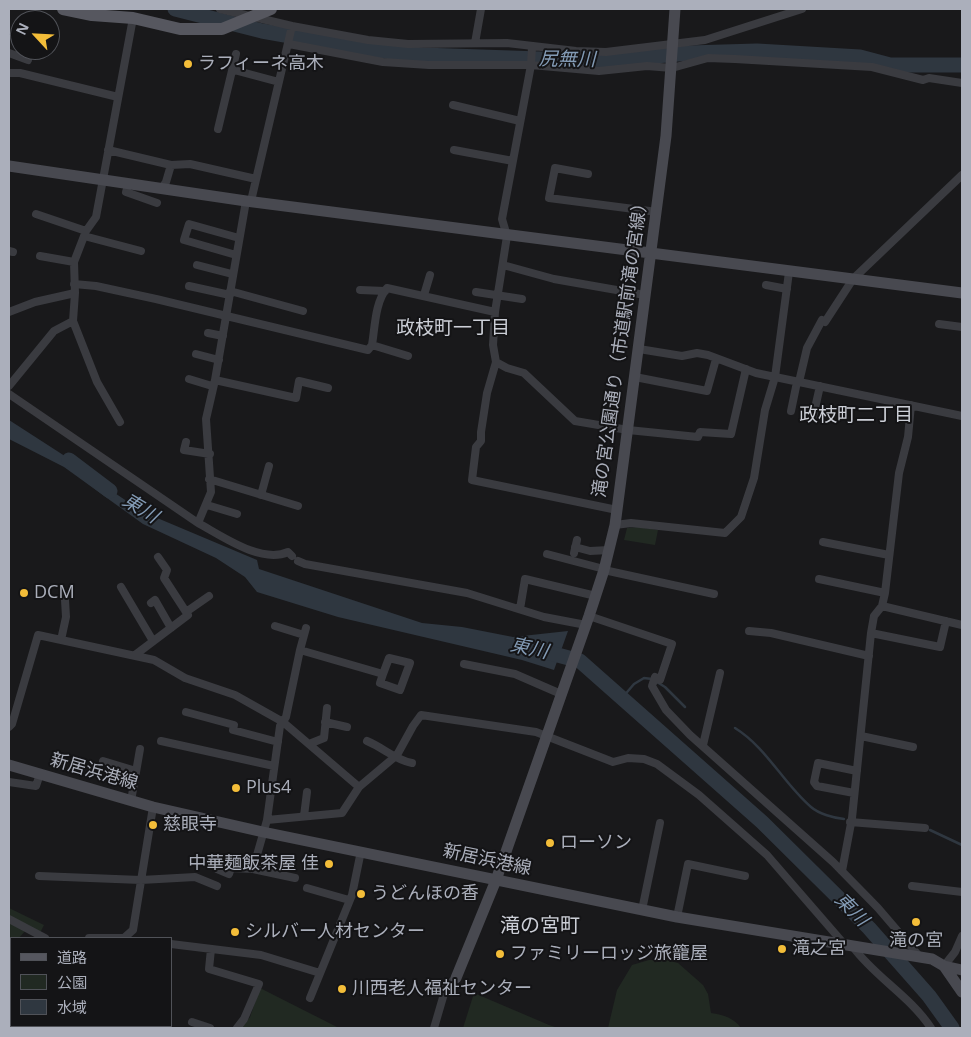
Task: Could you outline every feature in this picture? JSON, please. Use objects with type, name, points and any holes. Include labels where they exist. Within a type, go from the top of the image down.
[{"type":"main road","points":[[63,9],[92,15],[134,13]]},
{"type":"main road","points":[[112,9],[134,13],[180,29],[222,29],[271,9]]},
{"type":"street","points":[[220,9],[291,28],[378,41],[408,44],[507,43],[532,48],[606,52],[673,46],[705,40],[802,9]]},
{"type":"street","points":[[475,43],[481,9]]},
{"type":"street","points":[[673,46],[675,9]]},
{"type":"street","points":[[120,422],[97,382],[74,321],[74,262],[85,233],[96,217],[134,13]]},
{"type":"street","points":[[198,523],[211,492],[209,480],[210,454],[206,419],[219,360],[232,274],[239,238],[256,179],[291,28]]},
{"type":"street","points":[[289,43],[383,62],[429,65],[531,64],[599,71],[672,65],[708,58],[815,62],[872,67],[922,80],[962,83]]},
{"type":"street","name":"滝の宮公園通り（市道駅前滝の宮線）","points":[[561,694],[596,596],[615,525],[657,212],[666,136],[673,46]]},
{"type":"street","points":[[532,48],[531,64],[502,219],[507,236],[495,312],[493,345],[496,362],[487,393],[481,441],[476,447],[472,480],[617,510]]},
{"type":"street","points":[[218,129],[234,70],[236,54]]},
{"type":"street","points":[[234,70],[279,82]]},
{"type":"street","points":[[9,73],[20,73],[118,97]]},
{"type":"street","points":[[453,105],[520,121]]},
{"type":"street","points":[[108,150],[171,165],[190,164],[256,179]]},
{"type":"street","points":[[454,150],[513,161]]},
{"type":"street","points":[[161,189],[166,182],[171,165]]},
{"type":"street","points":[[9,166],[102,182],[507,236],[962,293]]},
{"type":"street","points":[[588,174],[555,168],[549,198],[657,212]]},
{"type":"street","points":[[791,411],[807,348],[822,320],[825,322],[853,279],[962,175]]},
{"type":"street","points":[[128,184],[126,192],[157,203]]},
{"type":"street","points":[[36,214],[85,233],[141,251]]},
{"type":"street","points":[[236,255],[184,240],[189,224],[239,238]]},
{"type":"street","points":[[40,256],[74,262]]},
{"type":"street","points":[[197,265],[232,274]]},
{"type":"street","points":[[503,265],[554,279],[645,295]]},
{"type":"street","points":[[615,525],[631,523],[725,533],[741,517],[747,504],[754,478],[765,410],[775,377],[789,272]]},
{"type":"street","points":[[424,295],[430,275]]},
{"type":"street","points":[[74,284],[96,286],[227,315],[368,350],[372,345],[378,308],[385,291]]},
{"type":"street","points":[[766,285],[787,289]]},
{"type":"street","points":[[189,286],[230,293],[303,311]]},
{"type":"street","points":[[360,290],[385,291],[388,288],[424,295],[448,303],[495,312]]},
{"type":"street","points":[[476,292],[522,299]]},
{"type":"street","points":[[9,312],[35,302],[75,293]]},
{"type":"street","points":[[9,386],[54,331],[74,321]]},
{"type":"street","points":[[939,324],[962,327]]},
{"type":"street","points":[[208,333],[223,336]]},
{"type":"street","points":[[372,345],[408,356]]},
{"type":"street","points":[[639,349],[682,356],[697,353],[775,377],[962,416]]},
{"type":"street","points":[[196,354],[219,360]]},
{"type":"street","points":[[635,377],[707,391],[716,359]]},
{"type":"street","points":[[496,362],[507,368],[524,373],[575,421],[628,430],[698,437],[700,432],[731,434],[746,369]]},
{"type":"street","points":[[189,379],[296,398],[299,381],[328,388]]},
{"type":"street","points":[[813,417],[820,386]]},
{"type":"street","points":[[9,394],[198,523],[262,555],[278,556],[288,552],[295,559],[305,564],[466,593],[544,617],[586,624],[672,644],[660,680],[655,677],[652,686],[666,710],[842,871],[915,956]]},
{"type":"street","points":[[842,871],[857,771],[871,633],[874,616],[882,606],[885,594],[899,473],[908,437],[911,405]]},
{"type":"street","points":[[186,442],[184,450],[210,454]]},
{"type":"street","points":[[261,495],[269,466]]},
{"type":"street","points":[[209,480],[298,506]]},
{"type":"street","points":[[207,505],[238,514]]},
{"type":"street","points":[[823,542],[889,554]]},
{"type":"street","points":[[575,547],[590,551],[609,550]]},
{"type":"street","points":[[547,554],[604,570],[714,594]]},
{"type":"street","points":[[135,656],[188,615],[164,578],[167,570],[158,557]]},
{"type":"street","points":[[520,609],[526,579],[596,596]]},
{"type":"street","points":[[819,579],[885,594]]},
{"type":"street","points":[[120,587],[153,641]]},
{"type":"street","points":[[186,612],[209,596]]},
{"type":"street","points":[[61,640],[66,617],[65,600]]},
{"type":"street","points":[[155,600],[171,628]]},
{"type":"street","points":[[882,606],[962,625]]},
{"type":"street","points":[[871,633],[940,647],[946,621]]},
{"type":"street","points":[[253,869],[266,820],[280,726],[286,717],[305,631],[275,626]]},
{"type":"street","points":[[749,631],[771,633],[869,656]]},
{"type":"street","points":[[9,727],[12,724],[38,635],[154,660],[185,678],[235,695],[283,722],[359,787]]},
{"type":"street","points":[[300,650],[383,674]]},
{"type":"street","points":[[389,658],[410,663],[400,690],[380,683],[383,674],[389,658]]},
{"type":"street","points":[[434,1028],[446,988],[456,978],[496,880],[561,694],[515,674],[464,664]]},
{"type":"street","points":[[703,745],[720,673]]},
{"type":"street","points":[[309,744],[324,738],[327,708]]},
{"type":"street","points":[[186,712],[234,725],[233,730],[278,742]]},
{"type":"street","points":[[266,820],[342,813],[359,787],[395,757],[422,715],[546,735],[613,762],[628,758],[644,758],[657,764],[699,795],[767,855],[849,946],[912,1004],[931,1028]]},
{"type":"street","points":[[326,722],[347,727]]},
{"type":"street","points":[[861,736],[913,747]]},
{"type":"street","points":[[367,741],[390,752],[395,757],[412,764]]},
{"type":"street","points":[[161,742],[274,766]]},
{"type":"street","points":[[130,801],[140,749]]},
{"type":"street","points":[[103,761],[136,771]]},
{"type":"street","points":[[808,761],[857,771]]},
{"type":"street","points":[[818,763],[814,782],[817,786],[854,793]]},
{"type":"street","name":"新居浜港線","points":[[9,765],[130,801],[263,832],[677,917],[932,959],[944,966],[962,970]]},
{"type":"street","points":[[9,782],[36,786],[40,774]]},
{"type":"street","points":[[304,816],[308,792]]},
{"type":"street","points":[[125,937],[133,930],[153,807]]},
{"type":"street","points":[[850,822],[925,828]]},
{"type":"street","points":[[642,910],[660,823]]},
{"type":"street","points":[[310,998],[349,900],[361,851]]},
{"type":"street","points":[[677,917],[688,864],[746,876]]},
{"type":"street","points":[[217,869],[229,874],[231,868],[253,869],[295,878]]},
{"type":"street","points":[[39,876],[140,880],[196,877],[216,886]]},
{"type":"street","points":[[912,886],[962,892]]},
{"type":"street","points":[[307,888],[349,900]]},
{"type":"street","points":[[9,919],[43,937]]},
{"type":"street","points":[[962,936],[955,952],[944,966],[962,992]]},
{"type":"street","points":[[172,944],[261,954],[320,973]]},
{"type":"street","points":[[212,949],[209,970],[259,984],[244,1019],[237,1028]]},
{"type":"street","points":[[192,1022],[210,1028]]},
{"type":"green space","points":[[637,527],[658,530],[655,545],[624,540],[627,528]]},
{"type":"green space","points":[[9,908],[44,925],[40,933],[9,917]]},
{"type":"green space","points":[[9,921],[26,930],[20,937],[10,937],[9,951]]},
{"type":"green space","points":[[649,960],[666,960],[678,963],[703,985],[708,994],[711,1013],[728,1018],[741,1028],[608,1028],[617,990],[632,965]]},
{"type":"green space","points":[[10,983],[10,1027],[82,1028],[9,1028]]},
{"type":"green space","points":[[260,988],[339,1028],[241,1028],[250,1017]]},
{"type":"green space","points":[[474,993],[549,1025],[558,1028],[463,1028]]},
{"type":"water","points":[[9,420],[71,460],[88,475],[143,512],[257,560],[259,569],[422,623],[462,627],[513,637],[568,631],[554,670],[522,660],[338,617],[257,592],[245,577],[216,558],[143,524],[64,467],[9,439]]},
{"type":"waterway","name":"尻無川","points":[[175,9],[262,31],[364,49],[422,55],[600,61],[689,53],[757,51],[860,57],[890,65],[962,65]]},
{"type":"waterway","name":"東川","points":[[69,460],[110,491]]},
{"type":"waterway","name":"東川","points":[[539,650],[580,661],[762,822],[869,928],[929,996],[952,1028]]},
{"type":"waterway","points":[[622,698],[634,684],[644,678],[652,679]]},
{"type":"waterway","points":[[657,682],[665,687],[685,707]]},
{"type":"waterway","points":[[735,728],[766,755],[801,798],[811,807],[818,812],[844,819]]},
{"type":"waterway","points":[[930,830],[962,845]]},
{"type":"place","name":"ラフィーネ高木","points":[[188,64]]},
{"type":"place","name":"DCM","points":[[24,593]]},
{"type":"place","name":"Plus4","points":[[236,788]]},
{"type":"place","name":"慈眼寺","points":[[153,825]]},
{"type":"place","name":"ローソン","points":[[550,843]]},
{"type":"place","name":"中華麺飯茶屋 佳","points":[[329,864]]},
{"type":"place","name":"うどんほの香","points":[[361,894]]},
{"type":"place","name":"滝の宮","points":[[916,922]]},
{"type":"place","name":"シルバー人材センター","points":[[235,932]]},
{"type":"place","name":"滝之宮","points":[[782,949]]},
{"type":"place","name":"ファミリーロッジ旅籠屋","points":[[500,954]]},
{"type":"place","name":"川西老人福祉センター","points":[[342,989]]},
{"type":"district","name":"政枝町一丁目","points":[[453,329]]},
{"type":"district","name":"政枝町二丁目","points":[[856,416]]},
{"type":"district","name":"滝の宮町","points":[[540,926]]}]
